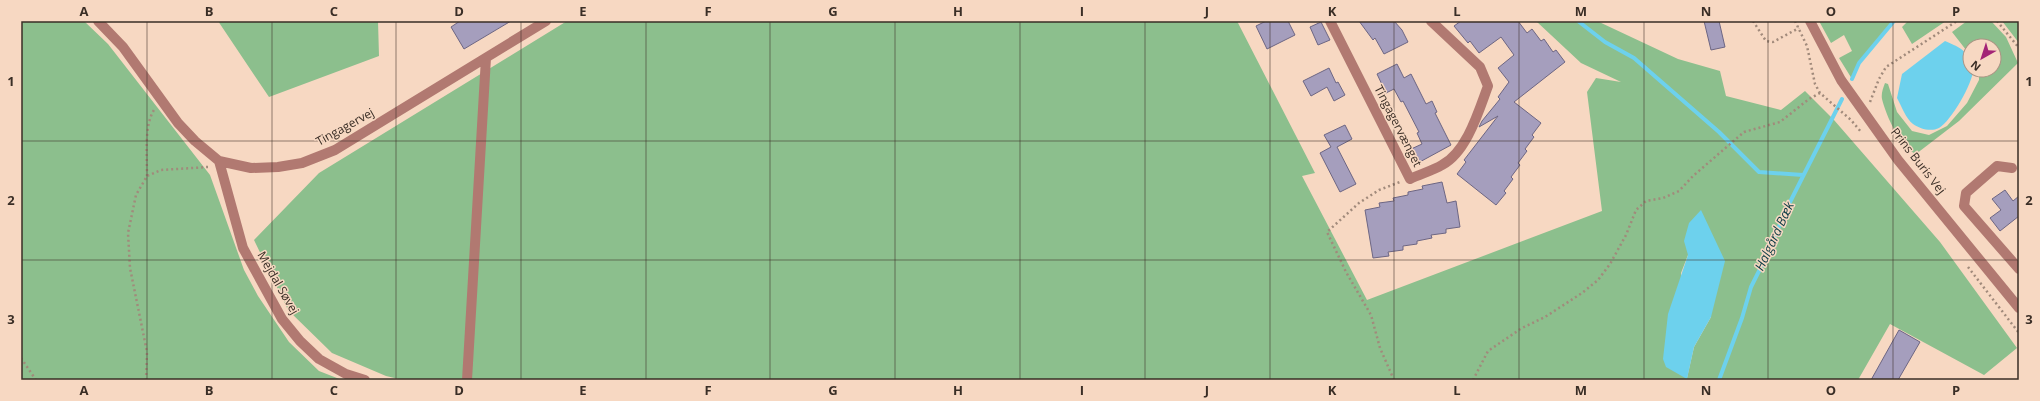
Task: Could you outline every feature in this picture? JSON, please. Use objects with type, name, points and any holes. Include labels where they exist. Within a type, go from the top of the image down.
[{"type":"street","name":"Tingagervej","points":[[98,21],[123,47],[161,100],[195,141],[219,161],[251,168],[278,167],[302,163],[335,150],[546,21]]},
{"type":"street","name":"Tingagervænget","points":[[1330,21],[1410,179],[1443,165],[1457,152],[1473,126],[1488,86],[1480,67],[1431,21]]},
{"type":"street","name":"Prins Buris Vej","points":[[1810,21],[1841,80],[1898,160],[2019,308]]},
{"type":"street","points":[[467,380],[486,58]]},
{"type":"street","name":"Mejdal Søvej","points":[[219,161],[243,248],[282,318],[300,341],[319,358],[346,374],[365,380]]},
{"type":"street","points":[[2012,168],[1997,166],[1966,193],[1964,206],[2019,269]]},
{"type":"path","points":[[1753,21],[1766,41],[1773,42],[1799,28]]},
{"type":"path","points":[[1795,21],[1807,46],[1815,84],[1820,93],[1851,120]]},
{"type":"path","points":[[1862,109],[1872,100],[1879,79],[1886,67],[1957,21]]},
{"type":"path","points":[[1997,21],[2019,48]]},
{"type":"path","points":[[1473,380],[1488,351],[1522,328],[1545,317],[1582,293],[1598,280],[1610,264],[1626,235],[1636,210],[1646,201],[1663,198],[1679,191],[1693,176],[1744,132],[1780,122],[1809,99],[1820,93]]},
{"type":"path","points":[[146,380],[147,352],[130,268],[128,233],[136,195],[147,176],[150,116],[161,100]]},
{"type":"path","points":[[147,176],[161,170],[207,167],[219,161]]},
{"type":"path","points":[[1394,380],[1380,348],[1371,315],[1343,267],[1327,232],[1359,203],[1379,190],[1410,179]]},
{"type":"path","points":[[21,358],[36,380]]},
{"type":"green space","points":[[21,21],[84,21],[108,44],[210,175],[244,270],[258,296],[289,342],[319,371],[342,380],[21,380]]},
{"type":"green space","points":[[218,21],[378,21],[379,56],[269,97]]},
{"type":"green space","points":[[567,21],[1237,21],[1315,173],[1302,176],[1367,300],[1602,211],[1587,92],[1596,78],[1621,82],[1581,63],[1536,21],[1597,21],[1678,59],[1720,71],[1726,96],[1781,110],[1805,91],[1834,120],[1940,242],[2017,348],[1984,375],[1890,324],[1858,380],[403,380],[386,376],[332,353],[288,310],[254,240],[319,173]],"holes":[[[1688,255],[1711,317],[1694,347],[1687,378],[1681,273]]]},
{"type":"green space","points":[[1819,21],[1894,21],[1859,63],[1852,79],[1839,58],[1852,51],[1844,35],[1831,43]]},
{"type":"green space","points":[[1908,21],[1946,21],[1912,44],[1902,27]]},
{"type":"green space","points":[[1967,21],[1991,21],[2006,37],[2018,63],[1959,121],[1916,154],[1904,145],[1890,122],[1882,99],[1885,83],[1888,84],[1897,112],[1912,131],[1929,135],[1947,126],[1967,103],[1979,78],[2002,78],[2002,38],[1962,38],[1962,45],[1952,32]]},
{"type":"green space","points":[[2002,21],[2019,21],[2019,43]]},
{"type":"water","points":[[1945,41],[1962,50],[1962,78],[1971,78],[1955,110],[1944,124],[1933,130],[1922,129],[1916,126],[1910,122],[1906,115],[1897,98],[1902,74]]},
{"type":"water","points":[[1701,210],[1725,261],[1711,317],[1694,347],[1687,379],[1666,367],[1663,359],[1668,314],[1688,255],[1684,241],[1689,223]]},
{"type":"building","points":[[460,21],[511,21],[464,49],[451,27]]},
{"type":"building","points":[[1266,21],[1288,21],[1295,35],[1267,49],[1256,26]]},
{"type":"building","points":[[1359,21],[1394,21],[1402,30],[1408,42],[1384,54],[1375,38],[1373,40]]},
{"type":"building","points":[[1461,21],[1518,21],[1527,33],[1532,29],[1541,41],[1544,39],[1553,52],[1556,50],[1565,62],[1514,102],[1541,123],[1532,135],[1534,137],[1525,149],[1527,151],[1518,163],[1520,165],[1511,177],[1513,179],[1504,191],[1506,193],[1496,205],[1457,174],[1466,162],[1464,160],[1498,116],[1479,127],[1500,99],[1498,97],[1509,82],[1498,68],[1514,55],[1501,37],[1479,53],[1470,41],[1468,43],[1454,26]]},
{"type":"building","points":[[1704,21],[1719,21],[1725,47],[1711,50]]},
{"type":"building","points":[[1321,22],[1330,40],[1318,45],[1310,27]]},
{"type":"building","points":[[1397,64],[1404,78],[1411,74],[1426,104],[1432,101],[1437,112],[1435,113],[1451,145],[1416,164],[1409,150],[1422,144],[1417,133],[1419,132],[1403,101],[1401,102],[1394,89],[1386,93],[1377,74]]},
{"type":"building","points":[[1329,68],[1336,83],[1338,82],[1345,95],[1334,101],[1327,87],[1311,96],[1303,81]]},
{"type":"building","points":[[1345,125],[1352,139],[1337,147],[1356,184],[1340,192],[1320,153],[1331,147],[1324,135]]},
{"type":"building","points":[[1442,182],[1447,203],[1456,201],[1460,227],[1446,229],[1446,233],[1431,235],[1432,238],[1417,241],[1417,244],[1403,246],[1403,250],[1388,252],[1389,256],[1373,258],[1365,210],[1380,207],[1379,203],[1394,201],[1393,198],[1408,195],[1408,192],[1423,189],[1422,186]]},
{"type":"building","points":[[2005,190],[2013,201],[2019,196],[2019,216],[2000,231],[1990,218],[2001,210],[1992,199]]},
{"type":"building","points":[[1899,330],[1920,342],[1898,380],[1871,380]]},
{"type":"waterway","points":[[1578,21],[1605,42],[1634,58],[1719,132],[1759,172],[1803,175]]},
{"type":"waterway","name":"Halgård Bæk","points":[[1852,79],[1859,63],[1894,21]]},
{"type":"waterway","name":"Halgård Bæk","points":[[1719,380],[1742,318],[1751,287],[1766,257],[1786,210],[1842,99]]}]
